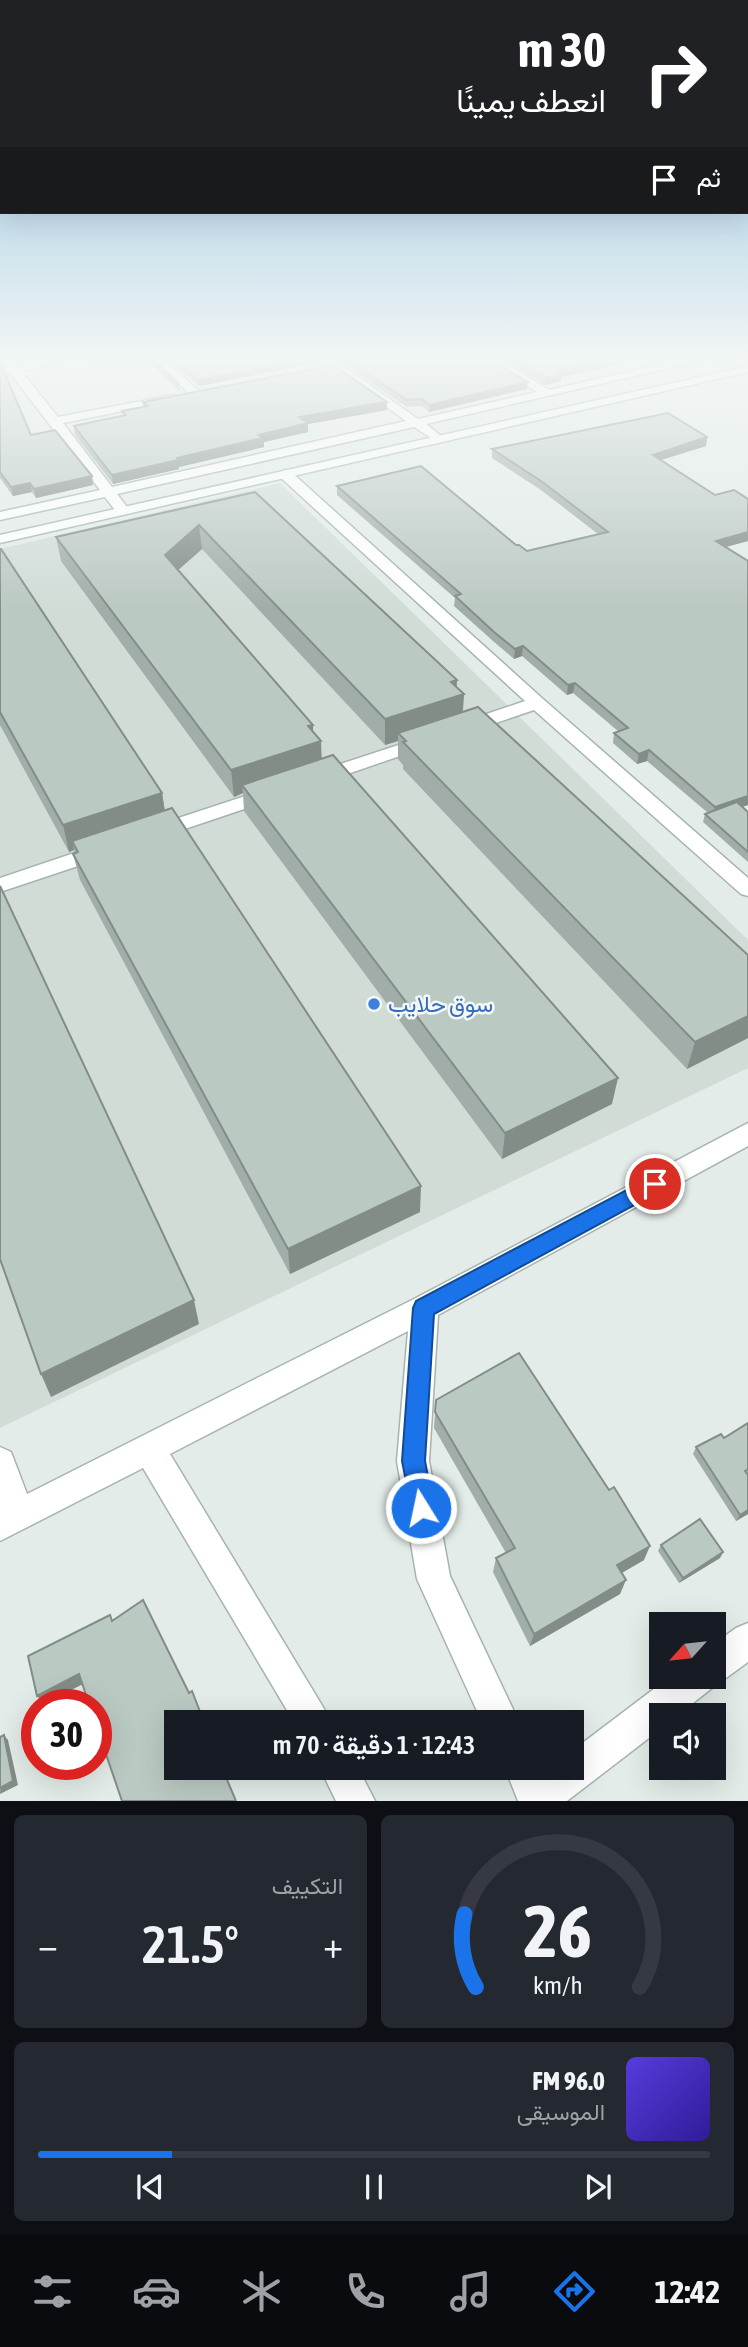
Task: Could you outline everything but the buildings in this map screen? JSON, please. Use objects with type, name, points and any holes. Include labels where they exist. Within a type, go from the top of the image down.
[{"type":"street","points":[[71,441],[123,511]]},
{"type":"street","points":[[0,516],[337,441]]},
{"type":"street","points":[[0,539],[430,441]]},
{"type":"street","points":[[285,474],[537,703],[748,889]]},
{"type":"street","points":[[144,836],[537,703]]},
{"type":"street","points":[[0,885],[118,845]]},
{"type":"street","points":[[0,1463],[9,1521],[424,1308],[748,1134]]},
{"type":"street","points":[[424,1308],[413,1461],[434,1579],[495,1710]]},
{"type":"street","points":[[149,1449],[307,1710]]},
{"type":"street","points":[[726,1657],[748,1641]]},
{"type":"street","points":[[528,1780],[538,1801],[683,1689]]},
{"type":"street","points":[[345,1780],[356,1801]]},
{"type":"shaded area","name":"سوق حلايب","points":[[280,483],[748,940],[748,1068],[0,1428],[0,549]]},
{"type":"place","name":"سوق حلايب","points":[[374,1004]]},
{"type":"route","points":[[421,1508],[413,1461],[424,1308],[655,1184]]}]
